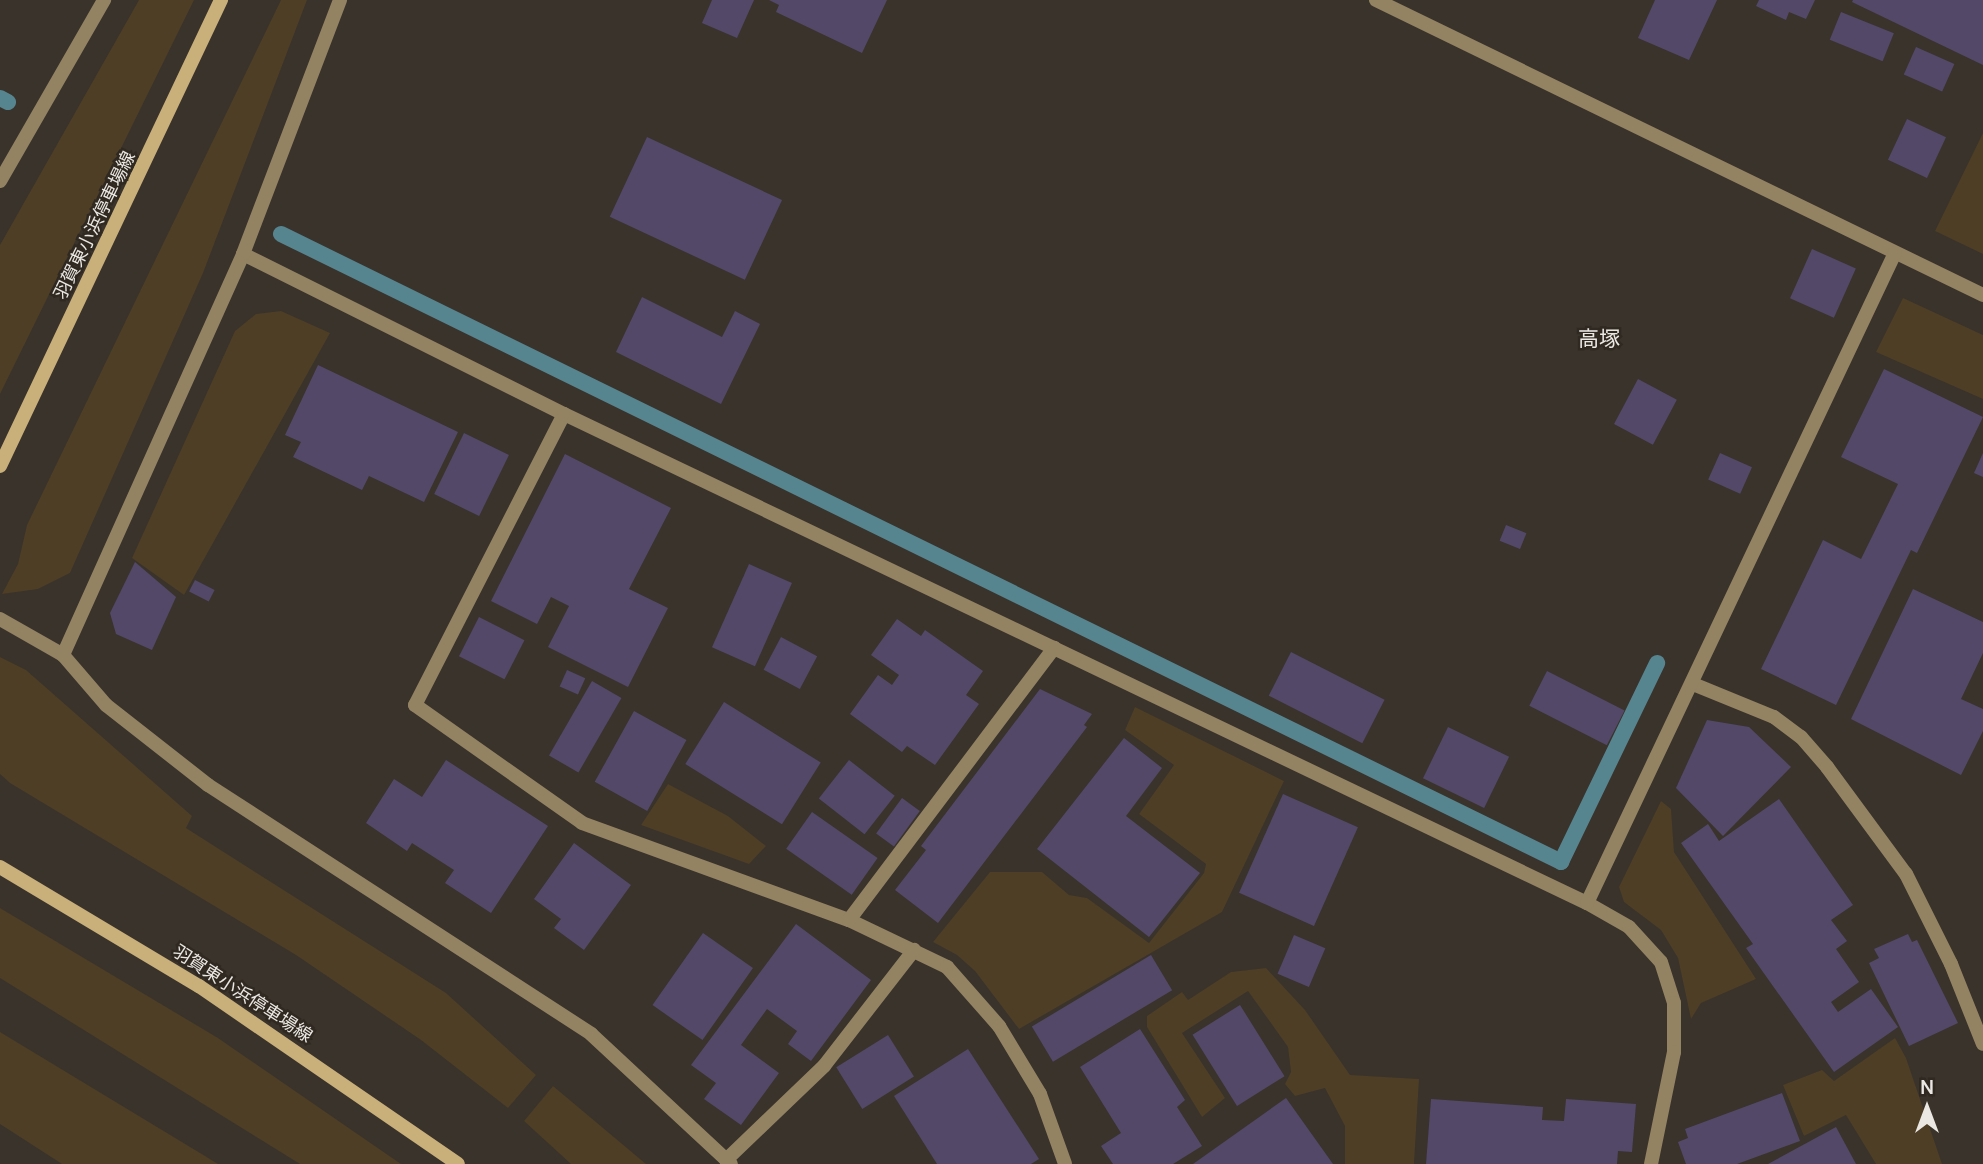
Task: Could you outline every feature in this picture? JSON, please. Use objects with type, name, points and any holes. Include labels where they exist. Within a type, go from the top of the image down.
[{"type":"main road","name":"羽賀東小浜停車場線","points":[[0,466],[221,0]]},
{"type":"main road","name":"羽賀東小浜停車場線","points":[[0,867],[199,986],[458,1164]]},
{"type":"street","points":[[0,181],[104,0]]},
{"type":"street","points":[[62,655],[243,254],[341,0]]},
{"type":"street","points":[[1376,0],[1983,295]]},
{"type":"street","points":[[1587,903],[1895,253]]},
{"type":"street","points":[[243,254],[564,414],[1587,903],[1629,928],[1661,962],[1674,1003],[1674,1052],[1651,1164]]},
{"type":"street","points":[[564,414],[415,705],[582,823],[849,920],[947,967],[999,1026],[1040,1094],[1065,1164]]},
{"type":"street","points":[[0,619],[62,655],[106,705],[208,785],[591,1034],[729,1162],[824,1066],[914,950]]},
{"type":"street","points":[[849,920],[1054,648]]},
{"type":"street","points":[[1693,684],[1774,717],[1801,737],[1827,768],[1906,874],[1951,964],[1983,1044]]},
{"type":"shaded area","points":[[139,0],[194,0],[0,394],[0,245]]},
{"type":"shaded area","points":[[281,0],[307,0],[203,273],[70,573],[38,589],[2,594],[18,564],[27,525]]},
{"type":"shaded area","points":[[1983,133],[1983,254],[1935,231]]},
{"type":"shaded area","points":[[1903,298],[1983,335],[1983,399],[1876,352]]},
{"type":"shaded area","points":[[281,311],[330,333],[184,595],[132,558],[235,331],[256,314]]},
{"type":"shaded area","points":[[0,657],[26,670],[192,816],[186,828],[446,993],[536,1075],[508,1108],[421,1040],[296,955],[10,783],[0,774]]},
{"type":"shaded area","points":[[1135,707],[1284,781],[1222,912],[1019,1029],[975,971],[957,955],[933,942],[990,872],[1042,872],[1069,895],[1087,898],[1149,943],[1204,873],[1206,864],[1139,814],[1174,765],[1125,730]]},
{"type":"shaded area","points":[[668,784],[728,816],[766,846],[749,864],[641,825]]},
{"type":"shaded area","points":[[1661,801],[1671,809],[1674,852],[1756,979],[1701,1003],[1691,1019],[1678,958],[1661,930],[1624,902],[1619,887]]},
{"type":"shaded area","points":[[0,908],[218,1038],[401,1164],[300,1164],[0,978]]},
{"type":"shaded area","points":[[1266,968],[1305,1010],[1350,1075],[1419,1079],[1414,1164],[1345,1164],[1345,1126],[1325,1088],[1295,1096],[1285,1084],[1291,1072],[1288,1047],[1248,991],[1182,1033],[1225,1098],[1202,1117],[1147,1027],[1147,1016],[1182,992],[1188,1000],[1231,972]]},
{"type":"shaded area","points":[[0,1032],[218,1164],[62,1164],[0,1124]]},
{"type":"shaded area","points":[[1895,1038],[1906,1058],[1942,1164],[1876,1164],[1846,1115],[1804,1136],[1783,1085],[1822,1070],[1834,1081]]},
{"type":"shaded area","points":[[553,1086],[646,1164],[571,1164],[524,1121]]},
{"type":"building","points":[[712,0],[754,0],[737,38],[702,23]]},
{"type":"building","points":[[769,0],[887,0],[862,53],[776,12],[779,5]]},
{"type":"building","points":[[1655,0],[1717,0],[1689,60],[1638,38]]},
{"type":"building","points":[[1759,0],[1815,0],[1806,19],[1789,12],[1786,20],[1756,6]]},
{"type":"building","points":[[1983,0],[1983,65],[1852,2]]},
{"type":"building","points":[[1841,12],[1894,33],[1883,61],[1830,40]]},
{"type":"building","points":[[1916,47],[1954,64],[1942,91],[1904,74]]},
{"type":"building","points":[[1907,119],[1946,137],[1927,178],[1888,160]]},
{"type":"building","points":[[647,137],[782,200],[745,280],[610,217]]},
{"type":"building","points":[[1812,249],[1856,269],[1834,318],[1790,298]]},
{"type":"building","points":[[642,297],[722,337],[735,311],[760,324],[721,404],[616,352]]},
{"type":"building","points":[[318,365],[458,432],[424,502],[369,476],[362,490],[293,457],[301,442],[285,435]]},
{"type":"building","points":[[1884,369],[1983,417],[1917,553],[1911,550],[1836,705],[1761,669],[1823,540],[1861,559],[1898,484],[1841,457]]},
{"type":"building","points":[[1638,379],[1677,400],[1653,445],[1614,424]]},
{"type":"building","points":[[464,433],[509,455],[479,516],[434,494]]},
{"type":"building","points":[[1720,453],[1752,467],[1740,494],[1708,479]]},
{"type":"building","points":[[1983,453],[1983,477],[1974,473]]},
{"type":"building","points":[[565,454],[671,508],[629,589],[668,608],[628,687],[548,647],[569,606],[551,597],[537,624],[491,601]]},
{"type":"building","points":[[1506,525],[1526,533],[1520,549],[1500,541]]},
{"type":"building","points":[[135,562],[176,597],[152,650],[116,634],[110,613]]},
{"type":"building","points":[[749,564],[792,583],[755,666],[712,647]]},
{"type":"building","points":[[195,580],[215,590],[209,602],[189,592]]},
{"type":"building","points":[[1913,589],[1983,622],[1983,653],[1961,699],[1983,709],[1983,731],[1961,775],[1851,719]]},
{"type":"building","points":[[479,617],[524,640],[504,679],[459,656]]},
{"type":"building","points":[[897,619],[921,636],[925,630],[983,671],[966,695],[979,704],[935,765],[907,746],[902,752],[850,714],[878,675],[892,685],[899,675],[871,655]]},
{"type":"building","points":[[781,637],[817,656],[800,689],[764,670]]},
{"type":"building","points":[[1291,652],[1385,700],[1362,743],[1269,696]]},
{"type":"building","points":[[567,670],[585,678],[578,695],[560,686]]},
{"type":"building","points":[[1547,671],[1625,710],[1607,745],[1529,706]]},
{"type":"building","points":[[592,681],[621,698],[578,772],[549,755]]},
{"type":"building","points":[[1040,689],[1092,714],[1084,725],[1087,727],[938,923],[895,890],[926,850],[921,846]]},
{"type":"building","points":[[724,702],[821,762],[782,824],[685,764]]},
{"type":"building","points":[[634,711],[686,740],[647,811],[595,782]]},
{"type":"building","points":[[1707,720],[1749,727],[1791,767],[1723,836],[1676,788]]},
{"type":"building","points":[[1448,727],[1509,757],[1484,808],[1423,778]]},
{"type":"building","points":[[1124,738],[1162,768],[1126,816],[1200,873],[1149,937],[1037,849]]},
{"type":"building","points":[[446,760],[548,826],[491,913],[445,883],[454,870],[412,843],[407,851],[366,823],[394,779],[422,797]]},
{"type":"building","points":[[849,760],[895,796],[865,834],[819,799]]},
{"type":"building","points":[[1283,794],[1358,827],[1314,926],[1239,893]]},
{"type":"building","points":[[902,798],[920,811],[894,847],[876,834]]},
{"type":"building","points":[[1779,799],[1853,905],[1831,920],[1847,941],[1836,949],[1859,982],[1831,1002],[1838,1012],[1871,989],[1898,1027],[1834,1072],[1746,948],[1753,944],[1681,843],[1708,824],[1719,841]]},
{"type":"building","points":[[812,812],[878,858],[852,895],[786,849]]},
{"type":"building","points":[[574,843],[631,885],[584,950],[554,928],[561,919],[534,899]]},
{"type":"building","points":[[796,924],[871,980],[811,1061],[788,1044],[797,1031],[767,1009],[741,1045],[779,1073],[741,1125],[704,1099],[716,1083],[691,1065]]},
{"type":"building","points":[[703,933],[753,968],[702,1040],[653,1005]]},
{"type":"building","points":[[1908,934],[1912,942],[1917,940],[1958,1023],[1909,1046],[1869,963],[1879,958],[1874,949]]},
{"type":"building","points":[[1294,935],[1325,948],[1309,987],[1278,974]]},
{"type":"building","points":[[1151,955],[1172,990],[1053,1062],[1032,1027]]},
{"type":"building","points":[[1240,1005],[1285,1076],[1237,1106],[1193,1035]]},
{"type":"building","points":[[1140,1029],[1185,1100],[1177,1107],[1202,1146],[1173,1164],[1113,1164],[1101,1146],[1121,1133],[1080,1067]]},
{"type":"building","points":[[888,1035],[914,1077],[862,1109],[836,1067]]},
{"type":"building","points":[[968,1049],[1039,1159],[1031,1164],[937,1164],[894,1096]]},
{"type":"building","points":[[1782,1093],[1800,1141],[1737,1164],[1686,1164],[1678,1142],[1688,1138],[1685,1129]]},
{"type":"building","points":[[1286,1098],[1333,1164],[1193,1164]]},
{"type":"building","points":[[1431,1099],[1543,1107],[1542,1120],[1564,1121],[1566,1099],[1636,1104],[1632,1152],[1618,1151],[1617,1164],[1426,1164]]},
{"type":"building","points":[[1836,1127],[1856,1164],[1768,1164]]},
{"type":"waterway","points":[[0,98],[8,102]]},
{"type":"waterway","points":[[281,234],[1561,862],[1657,663]]},
{"type":"district","name":"高塚","points":[[1599,338]]}]
